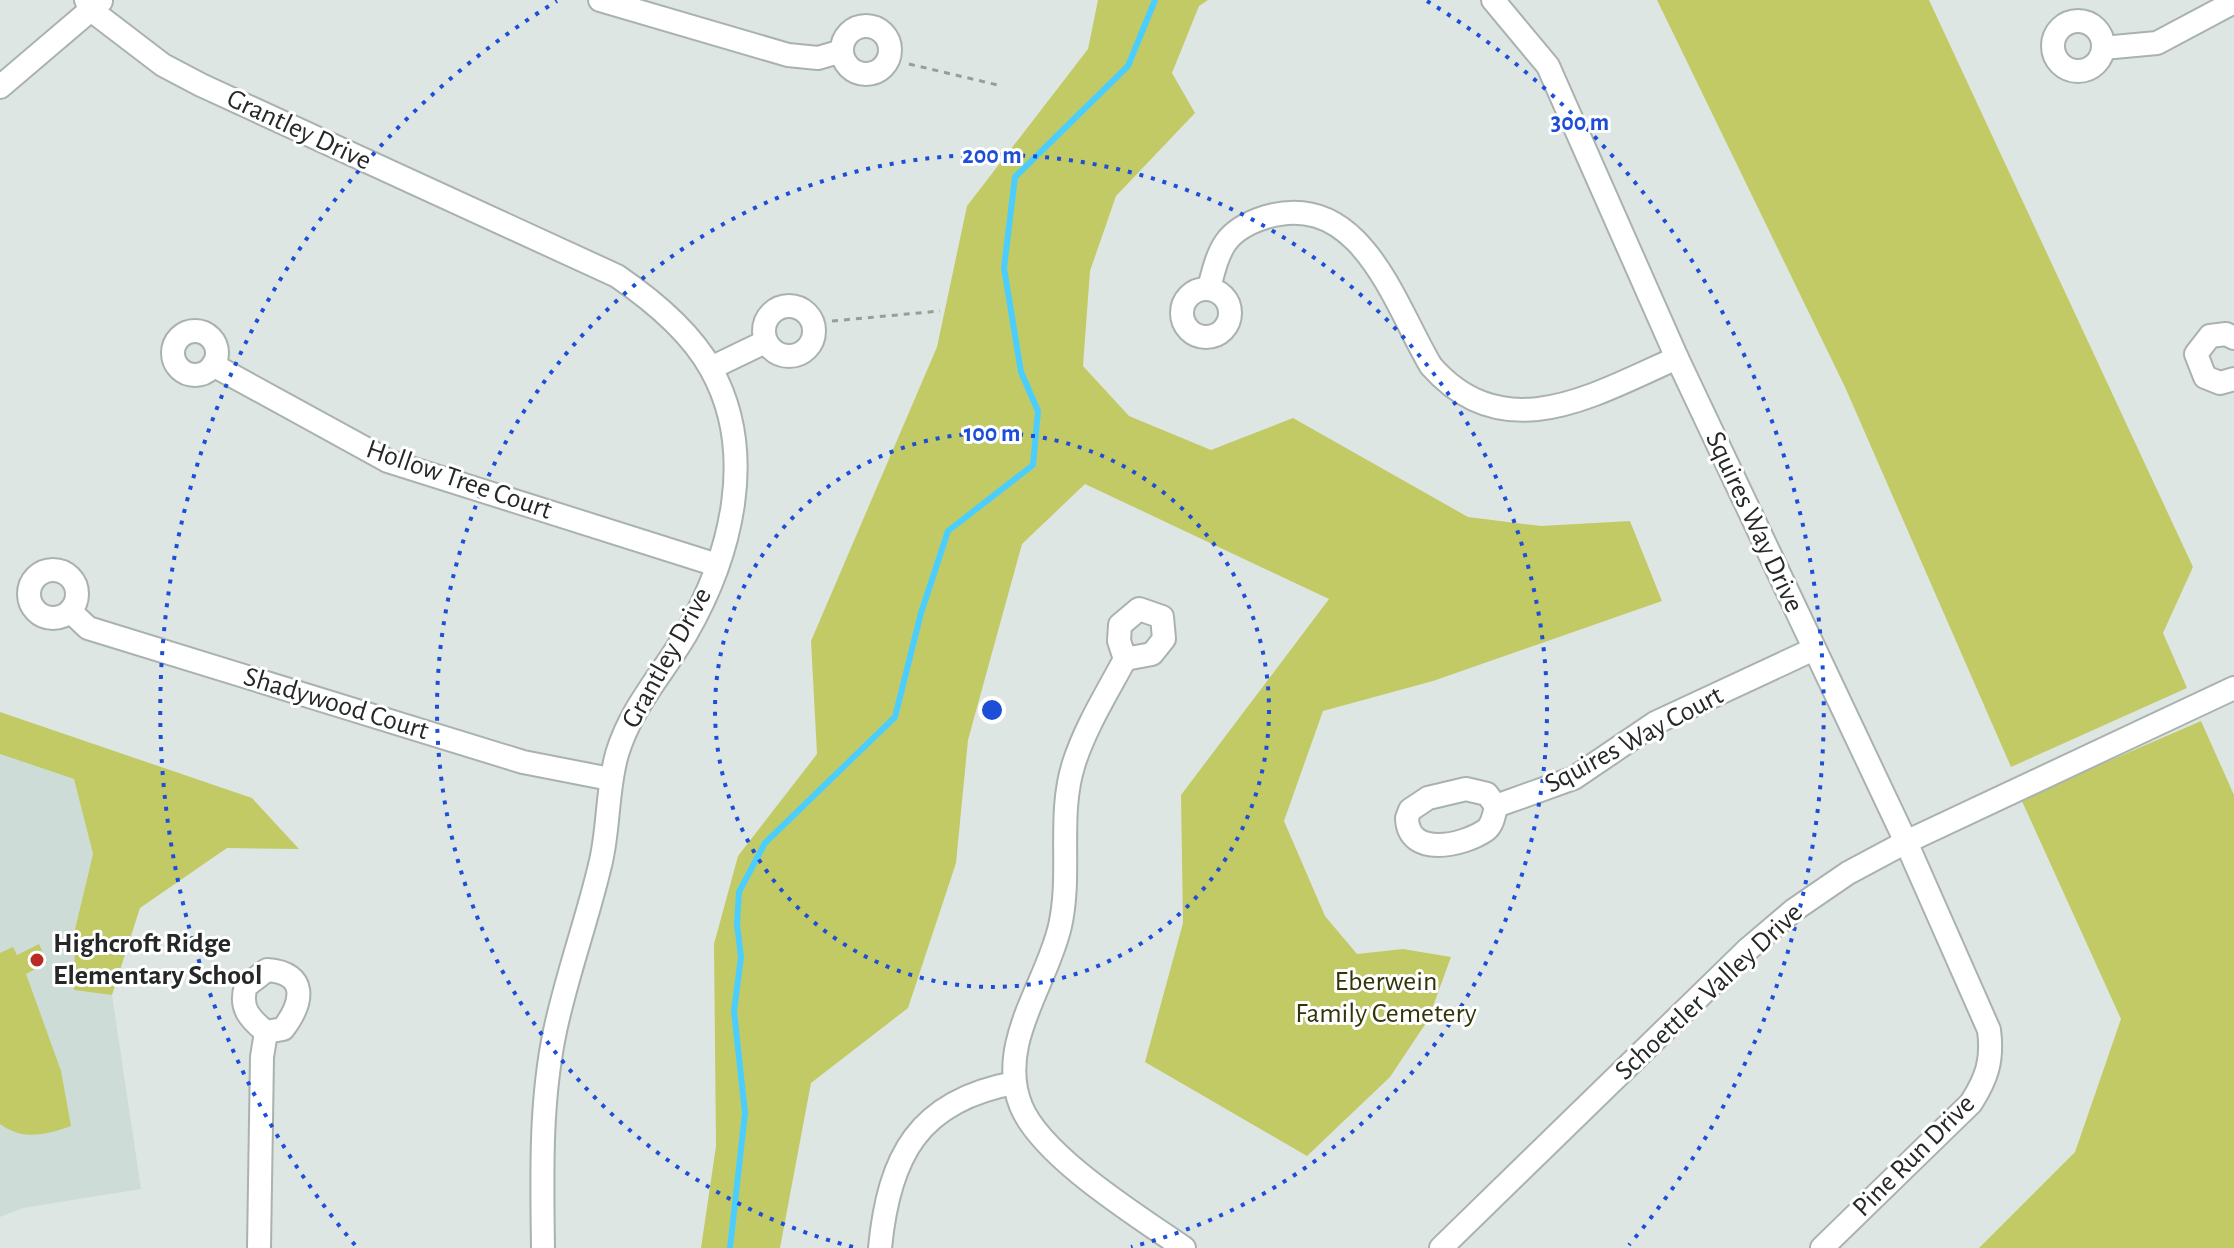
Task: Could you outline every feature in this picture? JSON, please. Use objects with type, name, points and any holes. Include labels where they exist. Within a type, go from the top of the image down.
[{"type":"street","points":[[600,0],[788,55],[818,58],[842,51]]},
{"type":"street","name":"Squires Way Drive","points":[[1493,0],[1548,66],[1677,358],[1982,1007],[1992,1056]]},
{"type":"street","points":[[2103,48],[2157,43],[2234,2]]},
{"type":"street","points":[[0,87],[93,3]]},
{"type":"street","name":"Grantley Drive","points":[[93,3],[163,65],[201,85],[617,276],[650,299],[711,368],[731,429],[736,474],[730,527],[706,597],[685,637],[628,721],[610,779],[604,847],[549,1062],[544,1111],[543,1248]]},
{"type":"street","points":[[1209,288],[1218,253],[1229,235],[1268,216],[1313,215],[1332,221],[1366,249],[1431,366],[1444,382],[1481,403],[1518,412],[1571,403],[1677,358]]},
{"type":"street","points":[[2234,338],[2226,334],[2210,336],[2196,354],[2205,377],[2220,383],[2234,379]]},
{"type":"street","points":[[711,368],[765,342]]},
{"type":"street","name":"Hollow Tree Court","points":[[213,365],[388,461],[717,565]]},
{"type":"street","name":"Shadywood Court","points":[[70,611],[88,628],[523,762],[610,779]]},
{"type":"street","name":"Squires Way Court","points":[[1496,806],[1574,778],[1655,723],[1814,649]]},
{"type":"street","points":[[1125,659],[1085,733],[1073,766],[1061,924],[1050,961],[1019,1035],[1014,1083],[1022,1107],[1043,1142],[1184,1248]]},
{"type":"street","name":"Schoettler Valley Drive","points":[[1441,1248],[1747,950],[1794,910],[1848,873],[1906,842],[2234,688]]},
{"type":"street","points":[[259,1248],[262,1057],[266,1032]]},
{"type":"street","name":"Pine Run Drive","points":[[1822,1248],[1971,1103],[1984,1082],[1992,1056]]},
{"type":"street","points":[[880,1248],[892,1176],[911,1144],[949,1105],[980,1090],[1014,1083]]},
{"type":"path","points":[[909,64],[1002,86]]},
{"type":"path","points":[[832,321],[940,311]]},
{"type":"shaded area","name":"Highcroft Ridge Elementary School","points":[[0,754],[74,779],[93,854],[75,929],[74,989],[112,995],[141,1189],[23,1208],[0,1217]]},
{"type":"green space","name":"Eberwein Family Cemetery","points":[[1098,0],[1208,0],[1199,6],[1172,73],[1195,113],[1116,196],[1090,271],[1083,366],[1129,416],[1211,450],[1293,418],[1468,517],[1541,526],[1630,521],[1662,601],[1433,681],[1323,711],[1284,821],[1325,916],[1357,954],[1403,949],[1451,957],[1428,1020],[1390,1077],[1307,1156],[1145,1062],[1183,923],[1181,795],[1329,599],[1085,484],[1022,544],[968,740],[956,863],[908,1008],[811,1083],[780,1248],[701,1248],[716,1146],[714,944],[738,856],[817,754],[811,641],[937,347],[967,206],[1088,49]]},
{"type":"green space","points":[[1657,0],[1929,0],[2193,567],[2163,633],[2187,688],[2011,767],[1845,387]]},
{"type":"green space","points":[[0,712],[252,798],[299,849],[227,848],[140,908],[112,995],[74,990],[75,929],[93,854],[74,779],[0,754]]},
{"type":"green space","points":[[2201,721],[2234,795],[2234,1248],[1979,1248],[2075,1152],[2121,1019],[2021,799]]},
{"type":"green space","points":[[39,944],[47,963],[26,974],[61,1071],[71,1126],[34,1135],[17,1133],[0,1124],[0,953],[13,947],[17,955]]},
{"type":"waterway","points":[[730,1248],[745,1113],[734,1011],[741,957],[737,924],[739,892],[765,843],[895,717],[921,613],[948,531],[1033,465],[1038,411],[1021,372],[1004,268],[1015,177],[1128,66],[1155,0]]},
{"type":"place","name":"Highcroft Ridge Elementary School","points":[[37,960]]}]
